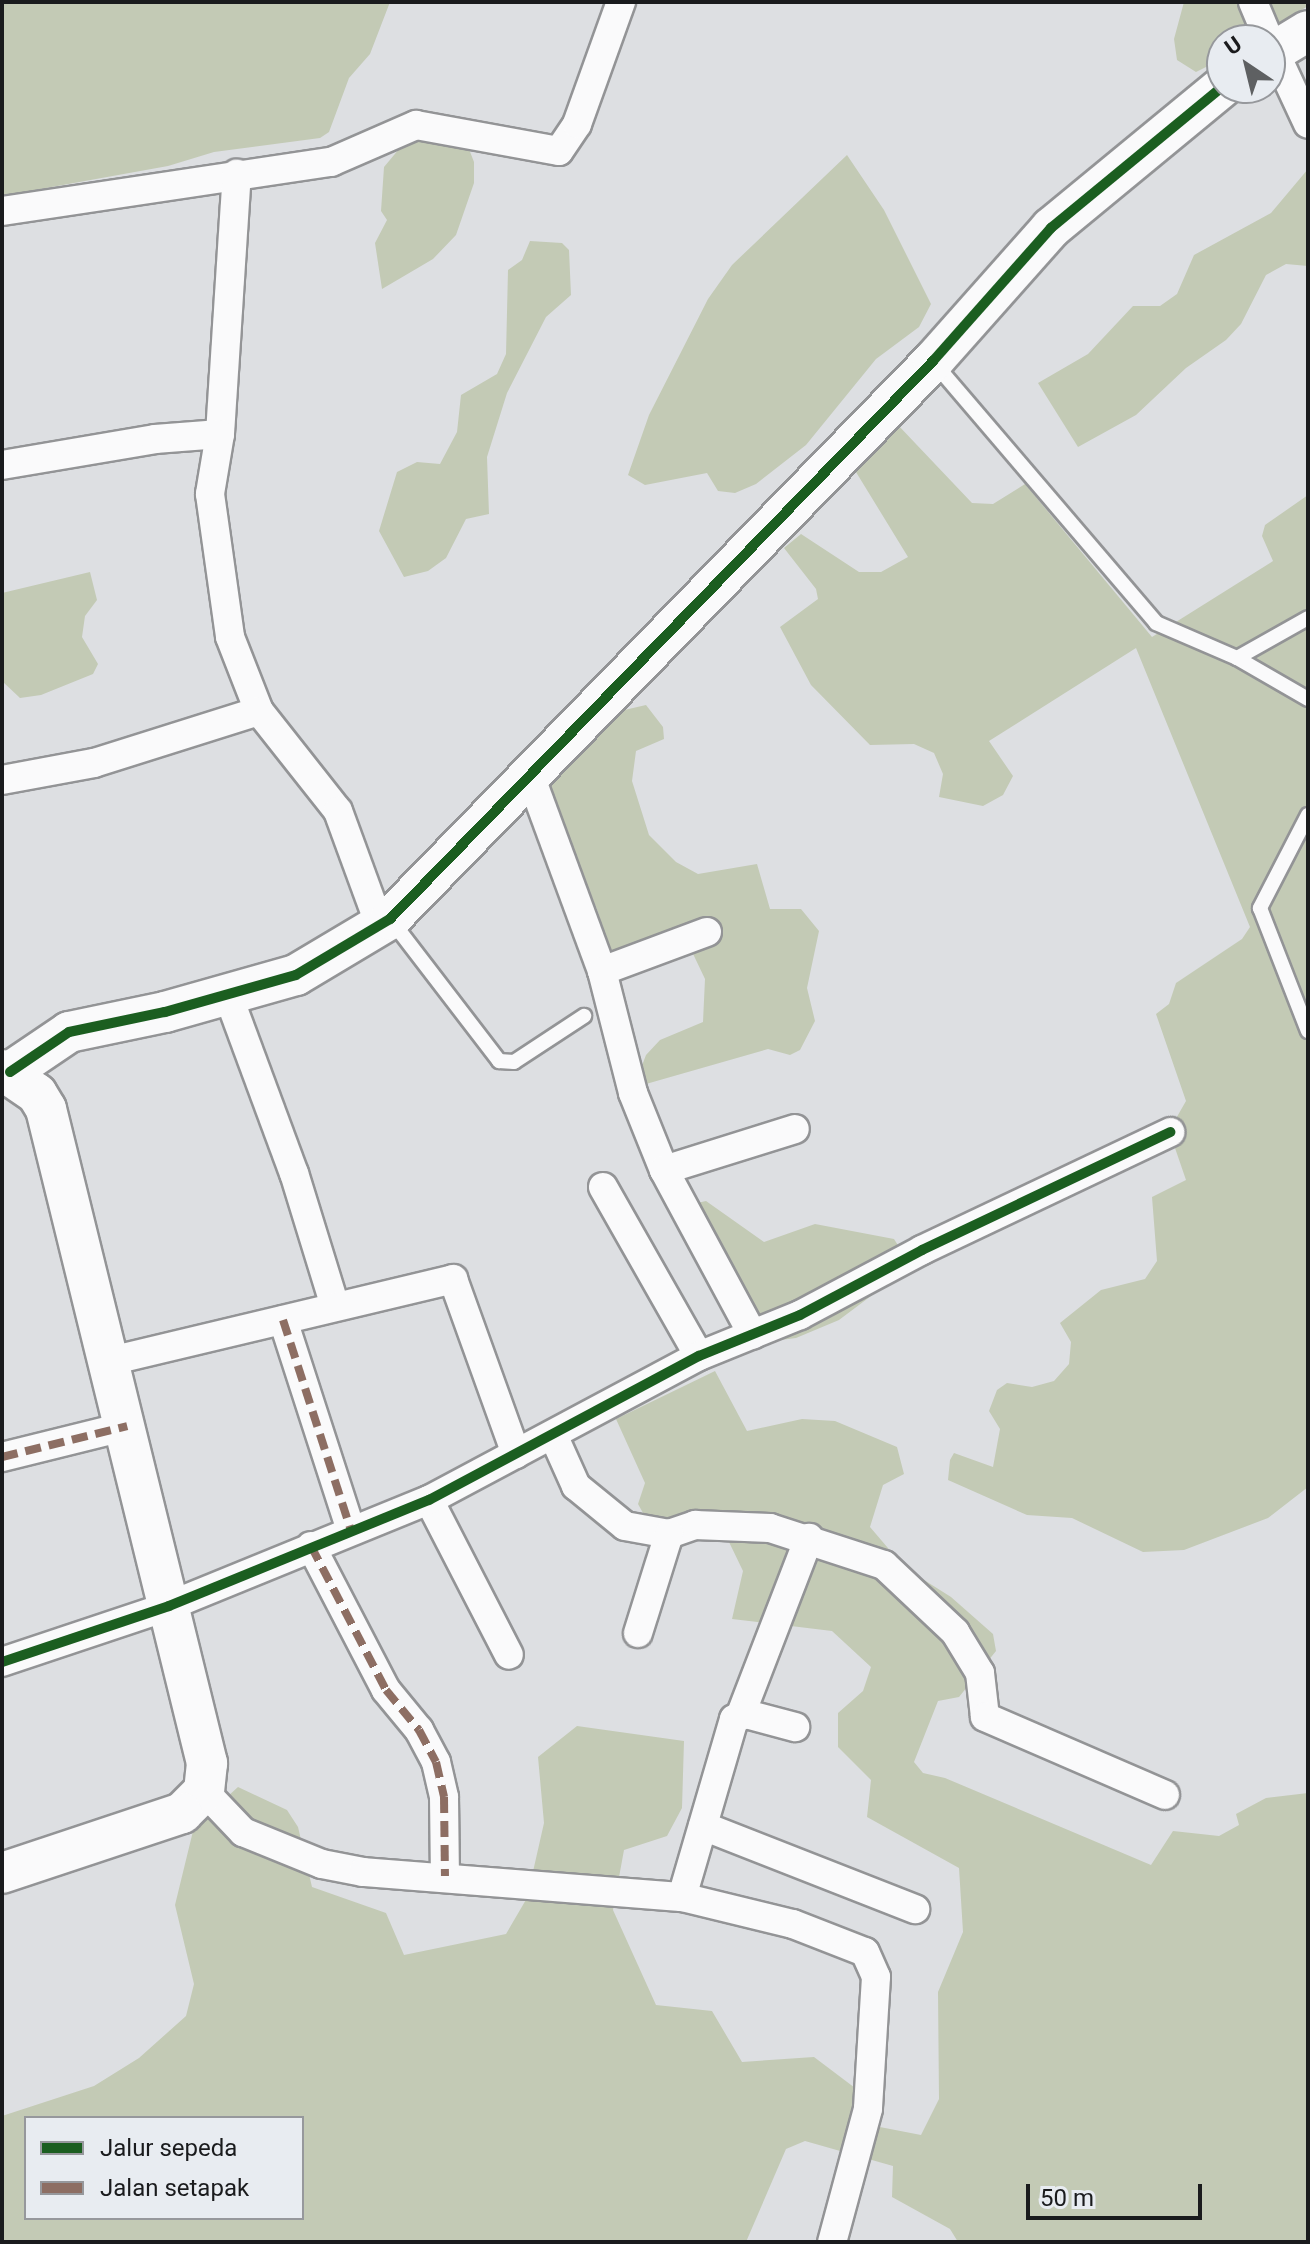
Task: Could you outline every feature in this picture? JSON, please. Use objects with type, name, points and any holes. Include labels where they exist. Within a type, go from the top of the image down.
[{"type":"street","points":[[2,211],[331,162],[416,125],[559,151],[577,124],[621,2]]},
{"type":"street","points":[[1253,2],[1262,24]]},
{"type":"street","points":[[1286,41],[1308,31]]},
{"type":"street","points":[[1286,78],[1308,124]]},
{"type":"street","points":[[2,1873],[182,1813],[204,1791],[207,1763],[127,1426],[46,1109],[37,1094],[6,1071],[69,1032],[228,995],[296,975],[385,923],[531,778],[933,361],[1051,228],[1206,100]]},
{"type":"street","points":[[237,174],[220,434],[212,508],[230,637],[259,711],[338,811],[385,923]]},
{"type":"street","points":[[2,465],[155,439],[220,434]]},
{"type":"street","points":[[2,780],[94,763],[259,711]]},
{"type":"street","points":[[531,778],[602,971],[633,1093],[664,1170],[753,1335]]},
{"type":"street","points":[[602,971],[707,932]]},
{"type":"street","points":[[228,995],[294,1173],[335,1306]]},
{"type":"street","points":[[664,1170],[795,1129]]},
{"type":"street","points":[[2,1662],[169,1606],[429,1500],[554,1437],[699,1356],[753,1335],[1170,1132]]},
{"type":"street","points":[[603,1187],[699,1356]]},
{"type":"street","points":[[110,1361],[453,1279],[516,1454]]},
{"type":"street","points":[[283,1320],[351,1530]]},
{"type":"street","points":[[2,1457],[127,1426]]},
{"type":"street","points":[[554,1437],[576,1486],[625,1526],[669,1534],[695,1525],[770,1528],[809,1538],[884,1565],[922,1596],[955,1632],[980,1673],[985,1717],[1165,1795]]},
{"type":"street","points":[[429,1500],[509,1655]]},
{"type":"street","points":[[638,1633],[669,1534]]},
{"type":"street","points":[[682,1897],[721,1752],[734,1719],[741,1714],[809,1538]]},
{"type":"street","points":[[311,1546],[386,1690],[419,1730],[436,1762],[444,1797],[445,1876]]},
{"type":"street","points":[[741,1714],[795,1727]]},
{"type":"street","points":[[204,1791],[243,1832],[275,1848],[363,1872],[445,1876],[682,1897],[793,1924],[856,1947],[872,1960],[876,1977],[868,2109],[832,2242]]},
{"type":"street","points":[[703,1826],[915,1909]]},
{"type":"lane","points":[[933,361],[1156,623],[1237,658],[1303,696],[1308,710]]},
{"type":"lane","points":[[1237,658],[1308,618]]},
{"type":"lane","points":[[1308,815],[1260,908],[1308,1031]]},
{"type":"lane","points":[[385,923],[499,1061],[514,1062],[584,1016]]},
{"type":"green space","points":[[2,2],[390,2],[370,54],[349,78],[329,132],[320,138],[214,152],[168,166],[2,196]]},
{"type":"green space","points":[[1184,2],[1308,2],[1308,6],[1278,24],[1206,24],[1206,67],[1196,72],[1177,60],[1174,39]]},
{"type":"green space","points":[[420,138],[467,144],[474,162],[474,183],[456,235],[433,259],[382,289],[375,243],[387,220],[381,211],[384,167],[399,149]]},
{"type":"green space","points":[[847,155],[884,210],[931,304],[919,327],[876,359],[806,445],[756,484],[735,493],[718,491],[707,473],[645,485],[628,475],[649,415],[708,299],[732,265]]},
{"type":"green space","points":[[1308,169],[1308,266],[1286,264],[1266,275],[1241,324],[1226,340],[1186,368],[1136,415],[1078,447],[1038,383],[1088,354],[1133,306],[1160,306],[1177,294],[1194,255],[1271,213]]},
{"type":"green space","points":[[530,241],[562,243],[569,250],[571,295],[546,317],[507,393],[487,457],[489,514],[466,519],[446,558],[428,571],[404,577],[379,531],[397,472],[417,462],[440,464],[457,432],[461,395],[497,374],[506,354],[508,270],[522,260]]},
{"type":"green space","points":[[897,424],[972,503],[993,504],[1025,484],[1152,637],[1273,561],[1262,536],[1265,525],[1308,495],[1308,1487],[1268,1518],[1184,1550],[1143,1552],[1072,1518],[1027,1515],[948,1480],[950,1460],[954,1453],[993,1467],[1000,1429],[989,1411],[997,1390],[1007,1383],[1032,1387],[1054,1381],[1069,1364],[1071,1342],[1060,1323],[1101,1290],[1145,1279],[1157,1261],[1152,1197],[1186,1180],[1175,1148],[1174,1122],[1186,1101],[1156,1014],[1169,1004],[1176,983],[1242,939],[1250,927],[1136,648],[989,741],[1013,776],[1003,795],[983,806],[939,797],[943,774],[934,753],[914,744],[870,745],[811,685],[780,627],[818,599],[816,589],[784,548],[801,534],[859,572],[881,572],[908,557],[848,459]]},
{"type":"green space","points":[[90,572],[97,600],[85,616],[82,637],[98,664],[93,674],[41,695],[20,698],[2,681],[2,593]]},
{"type":"green space","points":[[646,705],[663,727],[664,739],[636,751],[632,781],[649,835],[676,862],[698,874],[757,864],[770,909],[801,909],[819,931],[807,988],[815,1021],[800,1050],[790,1055],[768,1049],[646,1084],[638,1076],[646,1055],[660,1040],[703,1022],[705,979],[685,937],[609,954],[598,912],[541,773],[620,711]]},
{"type":"green space","points":[[706,1201],[764,1242],[815,1224],[894,1239],[911,1266],[839,1320],[796,1338],[765,1342],[697,1203]]},
{"type":"green space","points":[[715,1371],[747,1431],[802,1419],[835,1421],[897,1447],[904,1474],[883,1485],[870,1527],[905,1568],[951,1597],[993,1634],[996,1651],[959,1697],[938,1701],[914,1762],[923,1773],[945,1778],[1151,1865],[1173,1831],[1219,1836],[1239,1825],[1236,1814],[1266,1798],[1308,1793],[1308,2242],[958,2242],[950,2229],[892,2197],[893,2166],[805,2141],[786,2149],[746,2242],[2,2242],[2,2116],[94,2086],[139,2058],[186,2016],[194,1984],[175,1905],[194,1827],[238,1787],[287,1810],[298,1827],[312,1887],[386,1913],[404,1955],[506,1934],[527,1898],[544,1823],[538,1757],[577,1726],[684,1741],[682,1808],[667,1836],[624,1850],[613,1910],[656,2005],[712,2011],[742,2062],[814,2057],[863,2094],[849,2121],[921,2135],[939,2099],[938,1992],[963,1932],[959,1868],[867,1817],[871,1780],[838,1747],[838,1713],[863,1691],[871,1667],[832,1631],[732,1619],[743,1571],[716,1515],[665,1519],[643,1513],[638,1504],[645,1483],[616,1419]]},
{"type":"marked path","points":[[283,1320],[351,1530]]},
{"type":"marked path","points":[[2,1457],[127,1426]]},
{"type":"marked path","points":[[311,1546],[386,1690],[419,1730],[436,1762],[444,1797],[445,1876]]},
{"type":"cycle path","points":[[10,1072],[69,1032],[165,1012],[296,975],[390,919],[933,361],[1051,228],[1206,100]]},
{"type":"cycle path","points":[[2,1662],[169,1606],[429,1500],[699,1356],[800,1315],[922,1250],[1170,1132]]}]
